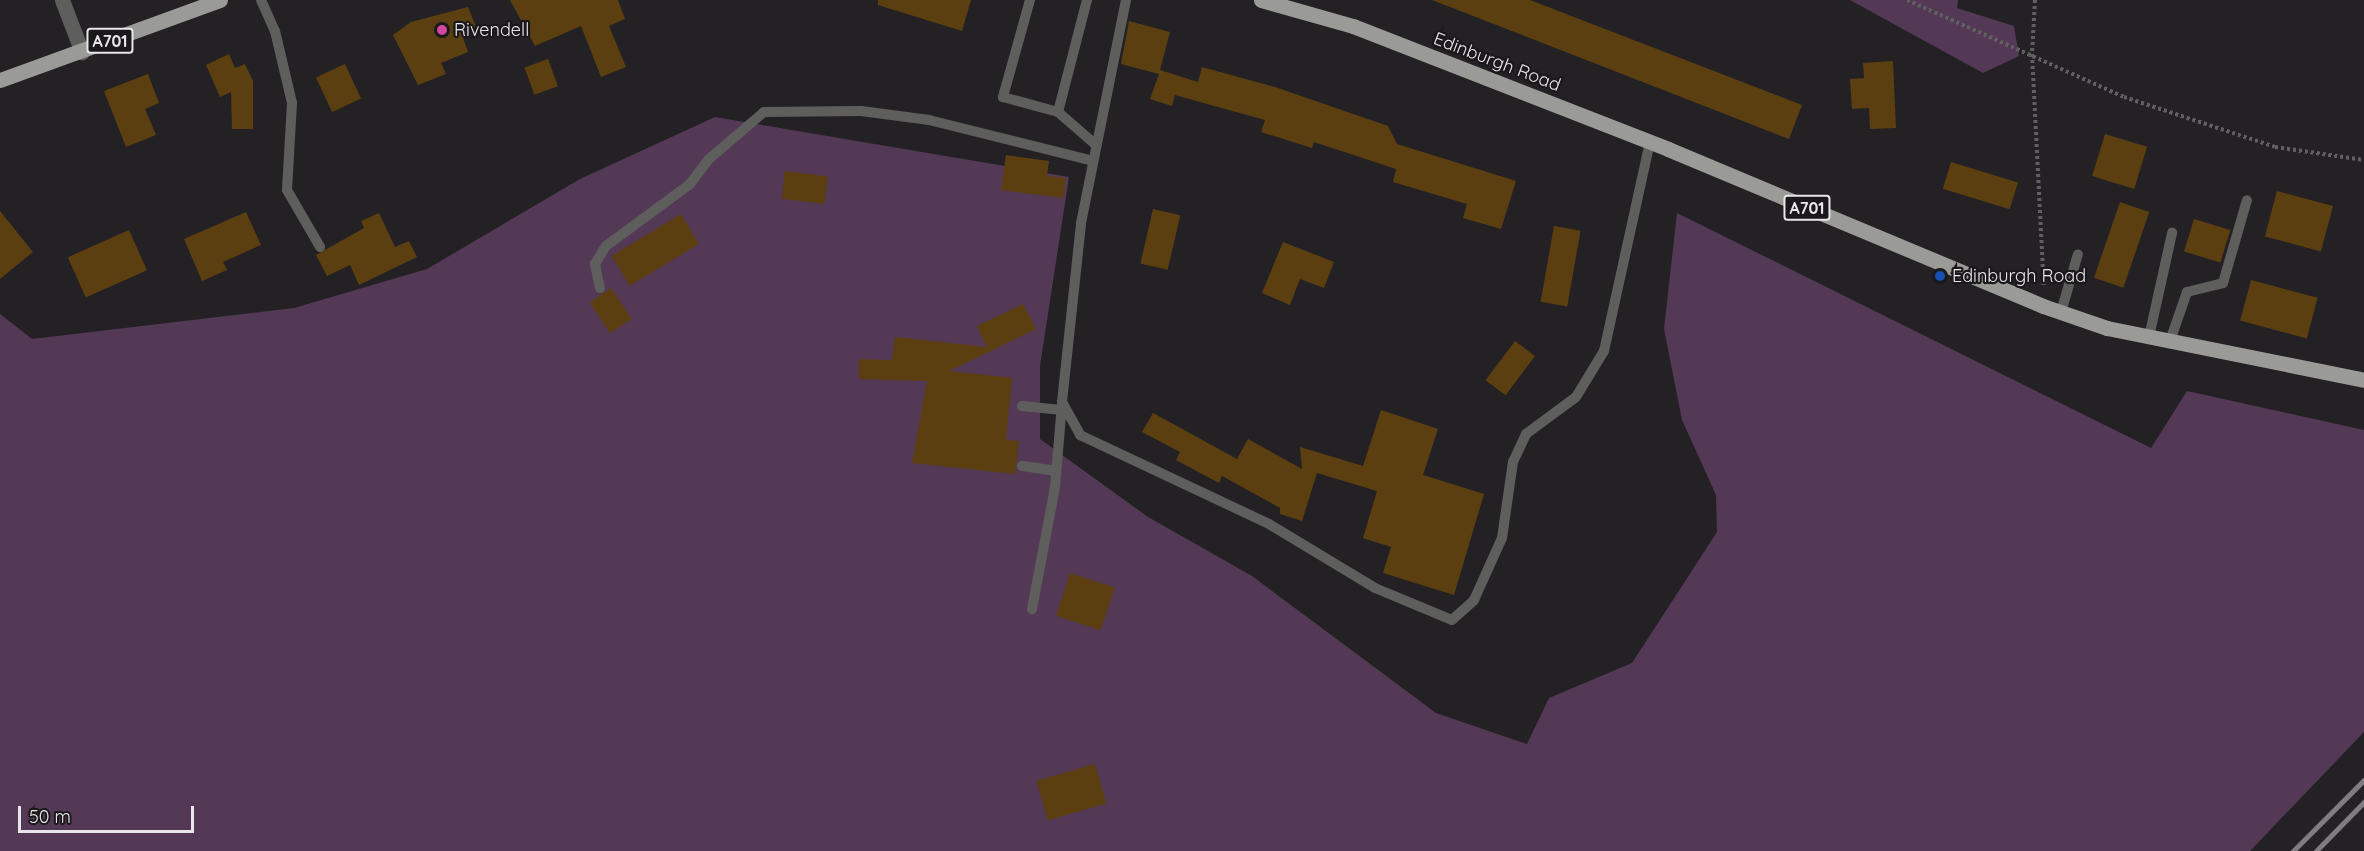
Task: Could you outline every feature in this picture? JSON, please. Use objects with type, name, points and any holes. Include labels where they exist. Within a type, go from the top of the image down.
[{"type":"main road","name":"A701","points":[[0,80],[220,0]]},
{"type":"main road","name":"Edinburgh Road","points":[[1261,0],[1353,26],[1650,142],[2061,312],[2149,337],[2364,380]]},
{"type":"street","points":[[62,0],[82,52]]},
{"type":"lane","points":[[261,0],[275,31],[292,103],[287,190],[320,247]]},
{"type":"lane","points":[[1030,0],[1003,97],[1058,112],[1096,145]]},
{"type":"lane","points":[[1058,112],[1087,0]]},
{"type":"lane","points":[[1032,609],[1056,471],[1081,224],[1126,0]]},
{"type":"lane","points":[[600,288],[595,264],[606,246],[690,184],[709,159],[764,112],[861,111],[929,120],[1093,161]]},
{"type":"lane","points":[[1062,406],[1080,435],[1269,524],[1395,598],[1452,621],[1474,600],[1502,538],[1513,462],[1526,434],[1576,397],[1604,351],[1650,142]]},
{"type":"lane","points":[[2170,341],[2187,292],[2223,283],[2247,200]]},
{"type":"lane","points":[[2149,337],[2172,233]]},
{"type":"lane","points":[[2061,312],[2078,254]]},
{"type":"lane","points":[[1022,406],[1062,406]]},
{"type":"lane","points":[[1022,466],[1056,471]]},
{"type":"path","points":[[1907,0],[2124,97],[2275,147],[2364,160]]},
{"type":"path","points":[[2035,0],[2032,54],[2044,288]]},
{"type":"shaded area","points":[[1850,0],[1958,0],[1957,8],[2014,26],[2019,56],[1983,73]]},
{"type":"shaded area","points":[[715,117],[1069,177],[1040,366],[1040,439],[1148,517],[1252,576],[1436,713],[1527,744],[1549,698],[1632,663],[1717,532],[1716,495],[1682,420],[1664,329],[1677,213],[2151,448],[2187,391],[2364,430],[2364,732],[2250,851],[0,851],[0,314],[32,339],[294,308],[427,269],[580,179]]},
{"type":"building","points":[[510,0],[618,0],[625,19],[609,26],[626,67],[601,77],[581,26],[535,46]]},
{"type":"building","points":[[878,0],[971,0],[962,31],[878,5]]},
{"type":"building","points":[[1432,0],[1530,0],[1802,105],[1789,139]]},
{"type":"building","points":[[468,7],[478,32],[463,38],[468,52],[441,63],[446,74],[418,85],[393,35],[411,22]]},
{"type":"building","points":[[1129,21],[1170,32],[1160,70],[1198,82],[1202,67],[1275,87],[1388,126],[1397,144],[1516,181],[1501,229],[1463,218],[1467,204],[1393,182],[1396,169],[1314,142],[1312,148],[1261,132],[1265,120],[1175,95],[1172,106],[1150,99],[1159,74],[1121,64]]},
{"type":"building","points":[[229,54],[235,68],[245,64],[253,81],[253,129],[232,129],[231,92],[220,97],[206,65]]},
{"type":"building","points":[[548,59],[558,86],[534,95],[525,68]]},
{"type":"building","points":[[1893,61],[1896,128],[1870,129],[1869,108],[1852,109],[1850,79],[1864,78],[1863,63]]},
{"type":"building","points":[[345,64],[361,98],[332,112],[316,78]]},
{"type":"building","points":[[148,74],[159,103],[145,109],[156,135],[126,147],[104,91]]},
{"type":"building","points":[[2105,134],[2147,147],[2134,189],[2092,176]]},
{"type":"building","points":[[1006,155],[1049,161],[1047,176],[1066,178],[1063,198],[1001,190]]},
{"type":"building","points":[[1951,162],[2018,182],[2010,209],[1943,189]]},
{"type":"building","points":[[785,171],[828,176],[824,204],[782,199]]},
{"type":"building","points":[[2277,191],[2333,206],[2321,251],[2265,236]]},
{"type":"building","points":[[2120,202],[2149,212],[2123,288],[2094,278]]},
{"type":"building","points":[[1153,209],[1180,215],[1168,270],[1140,264]]},
{"type":"building","points":[[0,211],[33,252],[0,279]]},
{"type":"building","points":[[246,212],[261,245],[223,262],[227,270],[202,281],[184,239]]},
{"type":"building","points":[[379,213],[395,247],[409,241],[417,257],[359,285],[350,265],[327,276],[316,255],[364,228],[361,221]]},
{"type":"building","points":[[681,214],[699,244],[630,286],[612,256]]},
{"type":"building","points":[[2194,219],[2230,230],[2220,263],[2184,252]]},
{"type":"building","points":[[1554,226],[1581,231],[1567,307],[1541,302]]},
{"type":"building","points":[[129,230],[147,270],[86,297],[68,257]]},
{"type":"building","points":[[1283,242],[1334,262],[1324,288],[1300,279],[1290,305],[1262,293]]},
{"type":"building","points":[[2251,280],[2318,298],[2307,338],[2240,321]]},
{"type":"building","points":[[611,288],[632,319],[610,333],[589,303]]},
{"type":"building","points":[[1023,304],[1036,329],[949,371],[1012,378],[1006,440],[1019,441],[1015,474],[912,463],[927,381],[859,379],[859,359],[892,360],[895,337],[987,347],[977,326]]},
{"type":"building","points":[[1515,341],[1535,356],[1505,395],[1486,380]]},
{"type":"building","points":[[1381,410],[1438,429],[1423,475],[1484,494],[1454,595],[1383,573],[1391,547],[1363,538],[1377,491],[1317,473],[1302,521],[1280,514],[1280,508],[1222,476],[1219,483],[1176,460],[1180,452],[1142,432],[1153,413],[1237,459],[1248,439],[1302,469],[1300,447],[1363,466]]},
{"type":"building","points":[[1070,573],[1115,588],[1101,630],[1056,616]]},
{"type":"building","points":[[1095,764],[1106,803],[1048,820],[1036,781]]},
{"type":"railway","points":[[2293,851],[2364,780]]},
{"type":"railway","points":[[2316,851],[2364,802]]},
{"type":"place","name":"Rivendell","points":[[442,30]]},
{"type":"place","name":"Edinburgh Road","points":[[1940,276]]}]
